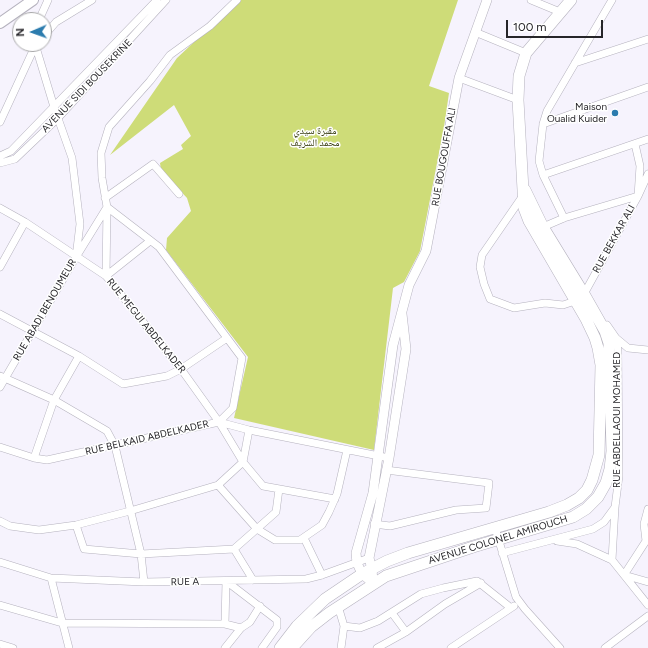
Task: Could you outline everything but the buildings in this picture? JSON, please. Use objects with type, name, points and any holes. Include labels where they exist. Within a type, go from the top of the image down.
[{"type":"main road","points":[[0,23],[19,4],[33,0]]},
{"type":"main road","name":"AVENUE COLONEL AMIROUCH","points":[[292,648],[311,627],[338,606],[373,583],[399,570],[573,517],[586,509],[598,497],[606,483],[610,469],[612,451],[611,358],[609,343],[605,331],[594,311],[580,297],[529,221],[522,197],[518,76],[526,53],[571,0]]},
{"type":"main road","name":"AVENUE COLONEL AMIROUCH","points":[[280,648],[297,626],[325,599],[368,567],[408,553],[495,528],[567,505],[587,490],[596,470],[600,454],[600,364],[595,338],[580,297],[533,208],[522,180]]},
{"type":"street","points":[[43,12],[48,0]]},
{"type":"street","points":[[52,27],[56,22],[92,0]]},
{"type":"street","name":"AVENUE SIDI BOUSEKRINE","points":[[0,156],[11,151],[156,0]]},
{"type":"street","name":"AVENUE SIDI BOUSEKRINE","points":[[0,163],[15,158],[58,118],[166,0]]},
{"type":"street","points":[[106,276],[107,207],[102,178],[101,154],[109,127],[150,81],[170,55],[210,26],[237,0]]},
{"type":"street","name":"RUE BOUGOUFFA ALI","points":[[402,314],[408,285],[426,251],[459,78],[487,0]]},
{"type":"street","points":[[531,0],[560,12]]},
{"type":"street","points":[[564,218],[543,175],[539,161],[543,124],[547,111],[612,0]]},
{"type":"street","points":[[475,32],[526,53]]},
{"type":"street","points":[[575,63],[648,39]]},
{"type":"street","points":[[0,122],[32,52]]},
{"type":"street","name":"RUE ABADI BENOUMEUR","points":[[0,387],[2,377],[33,332],[76,257],[80,224],[72,158],[54,107],[38,52]]},
{"type":"street","points":[[459,78],[518,100]]},
{"type":"street","points":[[543,124],[648,87]]},
{"type":"street","points":[[543,175],[648,139]]},
{"type":"street","points":[[543,228],[564,218],[638,196],[640,166],[634,144]]},
{"type":"street","points":[[105,198],[153,164],[180,194]]},
{"type":"street","name":"RUE BEKKAR ALI","points":[[580,297],[638,196],[648,174]]},
{"type":"street","points":[[522,197],[482,254],[480,267],[490,299],[514,308],[545,303],[563,305],[580,297]]},
{"type":"street","points":[[76,257],[107,207]]},
{"type":"street","points":[[107,207],[159,247],[242,358],[233,408],[219,422]]},
{"type":"street","name":"RUE MEGUI ABDELKADER","points":[[0,208],[25,222],[106,276],[181,369],[219,422],[243,462],[263,486],[335,499]]},
{"type":"street","points":[[0,267],[25,222]]},
{"type":"street","points":[[106,276],[150,241]]},
{"type":"street","name":"RUE ABDELLAOUI MOHAMED","points":[[594,311],[616,338],[618,351],[619,476],[615,507],[612,560]]},
{"type":"street","points":[[0,314],[79,356],[123,384],[167,376],[181,369],[227,338]]},
{"type":"street","points":[[368,567],[357,563],[356,553],[373,493],[393,345],[402,314]]},
{"type":"street","points":[[373,583],[368,567],[374,524],[389,458],[406,349],[402,314]]},
{"type":"street","points":[[616,338],[628,348]]},
{"type":"street","points":[[618,351],[628,348],[648,350]]},
{"type":"street","points":[[34,458],[54,400],[79,356]]},
{"type":"street","points":[[2,377],[54,400],[107,431],[115,446],[130,511],[142,554],[144,582]]},
{"type":"street","name":"RUE BELKAID ABDELKADER","points":[[0,447],[34,458],[47,460],[219,422],[249,430],[389,458]]},
{"type":"street","points":[[0,521],[10,526],[39,530],[76,525],[218,485],[243,462],[249,430]]},
{"type":"street","points":[[218,485],[256,529],[275,540],[293,541],[304,538],[322,525],[335,499],[347,450]]},
{"type":"street","points":[[374,524],[390,526],[456,510],[486,508],[489,483],[386,470]]},
{"type":"street","points":[[76,525],[84,549],[142,554],[234,549],[276,512],[280,489]]},
{"type":"street","points":[[502,553],[593,529],[604,522],[615,507]]},
{"type":"street","points":[[624,575],[647,541],[644,524],[648,509]]},
{"type":"street","points":[[495,528],[516,597],[560,648]]},
{"type":"street","points":[[304,538],[322,575]]},
{"type":"street","points":[[551,540],[577,544],[612,560],[646,600]]},
{"type":"street","points":[[234,549],[253,580]]},
{"type":"street","name":"RUE A","points":[[0,562],[51,578],[144,582],[306,579],[357,563],[368,567]]},
{"type":"street","points":[[624,575],[648,582]]},
{"type":"street","points":[[51,578],[69,648]]},
{"type":"street","points":[[225,624],[226,581]]},
{"type":"street","points":[[226,581],[271,614],[278,624],[262,648]]},
{"type":"street","points":[[344,626],[360,628],[392,613],[421,594],[477,581],[511,608]]},
{"type":"street","points":[[377,648],[406,632],[445,604],[481,583]]},
{"type":"street","points":[[451,648],[519,602]]},
{"type":"street","points":[[0,605],[62,623],[225,624],[241,628]]},
{"type":"street","points":[[225,648],[241,628],[250,622],[260,606]]},
{"type":"street","points":[[338,606],[344,626],[341,648]]},
{"type":"street","points":[[392,613],[406,632]]},
{"type":"street","points":[[605,648],[648,616]]},
{"type":"street","points":[[0,644],[13,648]]},
{"type":"green space","name":"مقبرة سيدي محمد الشريف","points":[[239,0],[458,0],[429,86],[449,93],[444,127],[420,251],[404,282],[393,288],[374,450],[234,418],[248,357],[166,250],[167,238],[191,211],[187,198],[161,170],[160,163],[183,149],[181,145],[191,136],[174,105],[110,155],[177,58]]},
{"type":"place","name":"Maison Oualid Kuider","points":[[615,113]]}]
